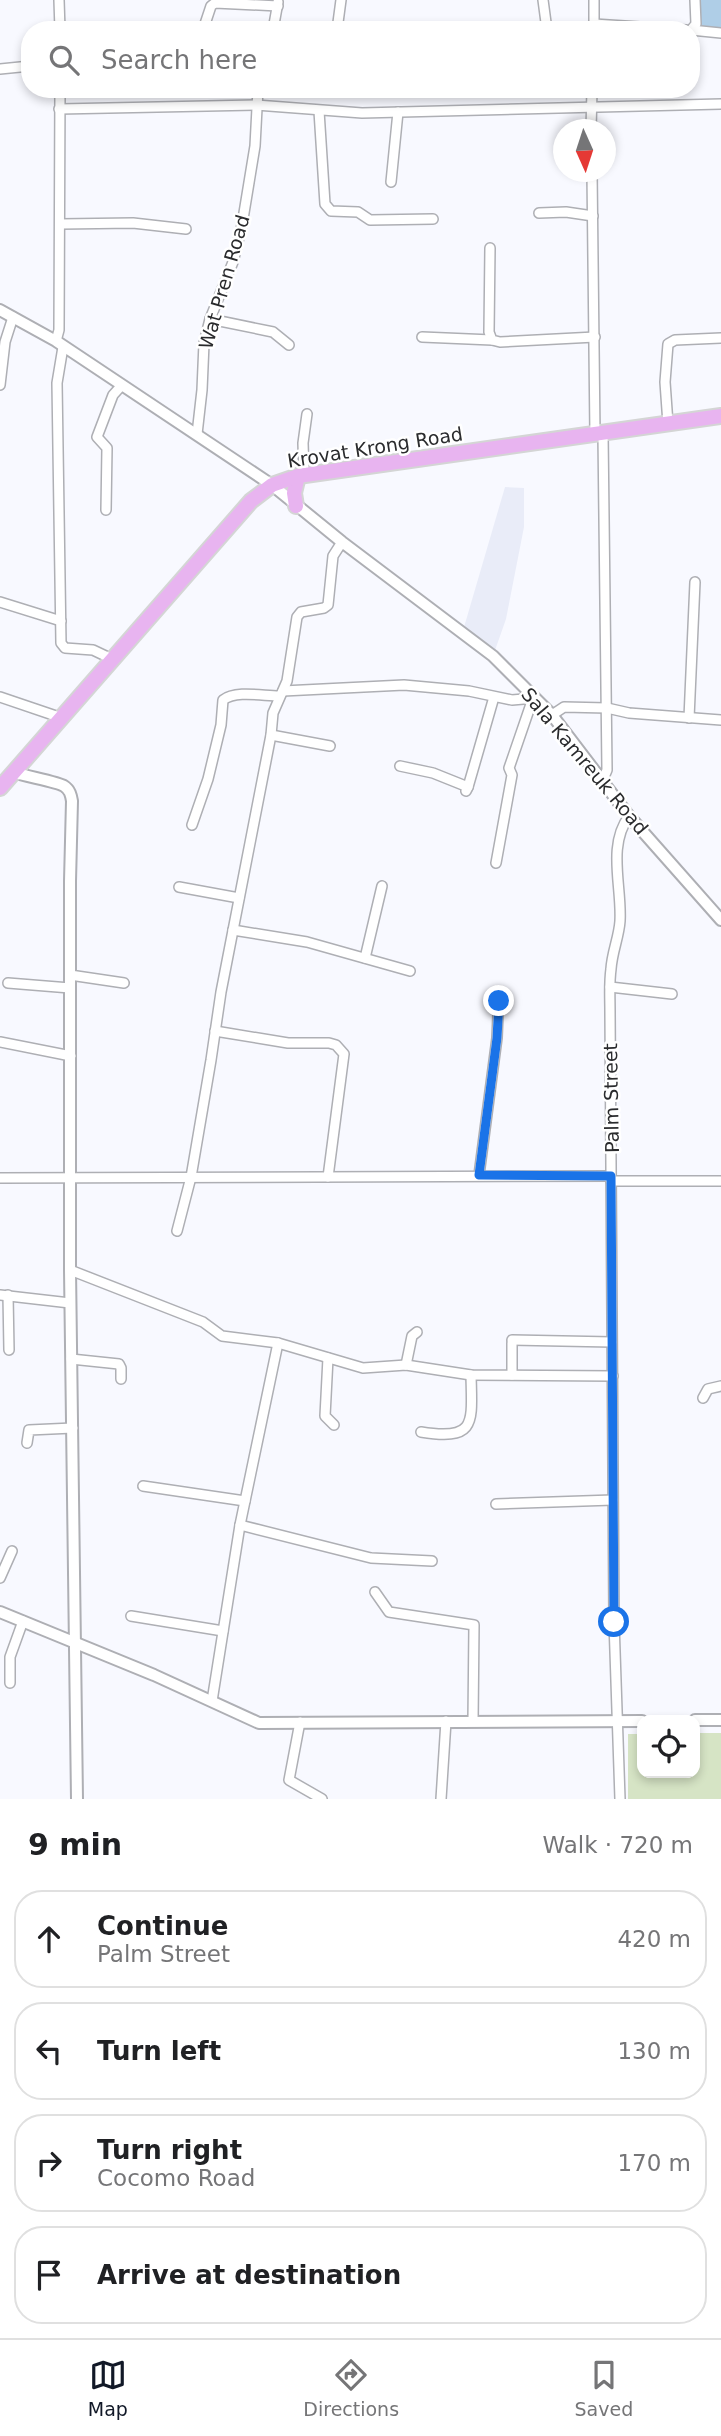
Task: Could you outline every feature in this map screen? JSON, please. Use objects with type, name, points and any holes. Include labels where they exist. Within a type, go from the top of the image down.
[{"type":"highway","name":"Krovat Krong Road","points":[[0,788],[251,502],[272,485],[301,476],[721,416]]},
{"type":"highway","points":[[296,506],[294,492],[301,476]]},
{"type":"street","points":[[59,0],[60,21]]},
{"type":"street","points":[[338,21],[341,0]]},
{"type":"street","points":[[544,0],[546,21]]},
{"type":"street","points":[[594,0],[594,21]]},
{"type":"street","points":[[695,0],[696,21]]},
{"type":"street","points":[[206,21],[209,10],[215,3],[278,3],[275,21]]},
{"type":"street","points":[[700,31],[721,33]]},
{"type":"street","points":[[0,69],[21,67]]},
{"type":"street","points":[[60,98],[60,344],[57,383],[62,646],[93,650],[112,659]]},
{"type":"street","name":"Wat Pren Road","points":[[197,434],[204,344],[210,319],[233,262],[242,225],[256,146],[257,98]]},
{"type":"street","points":[[591,98],[591,119]]},
{"type":"street","points":[[60,109],[256,106],[319,111],[398,112],[721,104]]},
{"type":"street","points":[[319,111],[325,204],[328,209],[334,212],[358,212],[370,220],[433,219]]},
{"type":"street","points":[[391,182],[398,112]]},
{"type":"street","points":[[592,182],[607,708],[607,771],[602,782]]},
{"type":"street","points":[[538,213],[566,212],[593,216]]},
{"type":"street","points":[[61,224],[133,223],[186,229]]},
{"type":"street","points":[[490,248],[489,332],[492,340]]},
{"type":"street","name":"Sala Kamreuk Road","points":[[0,310],[10,323],[60,344],[272,485],[342,542],[493,656],[552,715],[602,782],[625,821],[721,920]]},
{"type":"street","points":[[210,319],[273,332],[289,345]]},
{"type":"street","points":[[0,386],[10,323]]},
{"type":"street","points":[[422,337],[500,342],[595,337]]},
{"type":"street","points":[[668,424],[665,382],[668,344],[675,340],[721,338]]},
{"type":"street","points":[[106,510],[108,453],[106,445],[97,438],[113,395],[122,385]]},
{"type":"street","points":[[301,476],[307,414]]},
{"type":"street","points":[[177,1231],[191,1177],[273,713],[287,681],[297,617],[302,612],[327,605],[333,556],[342,542]]},
{"type":"street","points":[[689,718],[695,582]]},
{"type":"street","points":[[0,602],[61,621]]},
{"type":"street","points":[[192,825],[211,767],[221,725],[223,700],[227,696],[404,685],[469,691],[512,700],[535,698],[509,768],[512,775],[496,863]]},
{"type":"street","points":[[0,697],[62,718]]},
{"type":"street","points":[[400,766],[433,773],[467,790],[494,697]]},
{"type":"street","points":[[552,715],[564,707],[607,708],[629,713],[721,720]]},
{"type":"street","points":[[271,735],[330,746]]},
{"type":"street","points":[[13,772],[32,779],[61,784],[70,791],[72,801],[70,1303],[78,1799]]},
{"type":"street","name":"Palm Street","points":[[620,1799],[613,1500],[610,986],[620,920],[617,869],[625,821]]},
{"type":"street","points":[[365,958],[382,886]]},
{"type":"street","points":[[179,887],[239,898]]},
{"type":"street","points":[[233,929],[307,942],[410,971]]},
{"type":"street","points":[[70,975],[124,983]]},
{"type":"street","points":[[8,983],[70,988]]},
{"type":"street","points":[[610,986],[672,994]]},
{"type":"street","points":[[479,1175],[497,1038],[499,991]]},
{"type":"street","points":[[215,1031],[288,1043],[329,1043],[344,1054],[328,1177]]},
{"type":"street","points":[[0,1042],[71,1056]]},
{"type":"street","points":[[0,1178],[479,1175],[721,1181]]},
{"type":"street","points":[[70,1270],[202,1322],[222,1336],[278,1343],[363,1367],[406,1366],[471,1375],[613,1376]]},
{"type":"street","points":[[9,1350],[4,1295],[70,1303]]},
{"type":"street","points":[[406,1366],[412,1336],[417,1332]]},
{"type":"street","points":[[512,1375],[512,1342],[612,1342]]},
{"type":"street","points":[[212,1702],[240,1525],[278,1343]]},
{"type":"street","points":[[328,1358],[325,1416],[334,1425]]},
{"type":"street","points":[[71,1359],[118,1364],[121,1368],[121,1379]]},
{"type":"street","points":[[421,1432],[446,1436],[464,1429],[469,1423],[472,1407],[471,1375]]},
{"type":"street","points":[[703,1398],[708,1389],[721,1386]]},
{"type":"street","points":[[27,1443],[29,1430],[73,1428]]},
{"type":"street","points":[[143,1486],[245,1501]]},
{"type":"street","points":[[496,1504],[613,1500]]},
{"type":"street","points":[[240,1525],[371,1558],[432,1561]]},
{"type":"street","points":[[0,1578],[12,1551]]},
{"type":"street","points":[[375,1591],[389,1612],[474,1625],[473,1721]]},
{"type":"street","points":[[0,1612],[76,1642],[259,1723],[637,1721]]},
{"type":"street","points":[[131,1616],[223,1631]]},
{"type":"street","points":[[10,1683],[10,1657],[23,1621]]},
{"type":"street","points":[[700,1720],[721,1720]]},
{"type":"street","points":[[442,1799],[446,1721]]},
{"type":"street","points":[[300,1722],[289,1780],[322,1799]]},
{"type":"shaded area","points":[[505,487],[524,488],[524,527],[506,619],[493,656],[462,634]]},
{"type":"green space","points":[[700,1733],[721,1733],[721,1799],[628,1799],[628,1734],[637,1734],[637,1778],[700,1778]]},
{"type":"water","points":[[698,0],[721,0],[721,28],[700,29]]},
{"type":"route","points":[[499,1001],[497,1038],[479,1175],[611,1176],[614,1622]]}]
